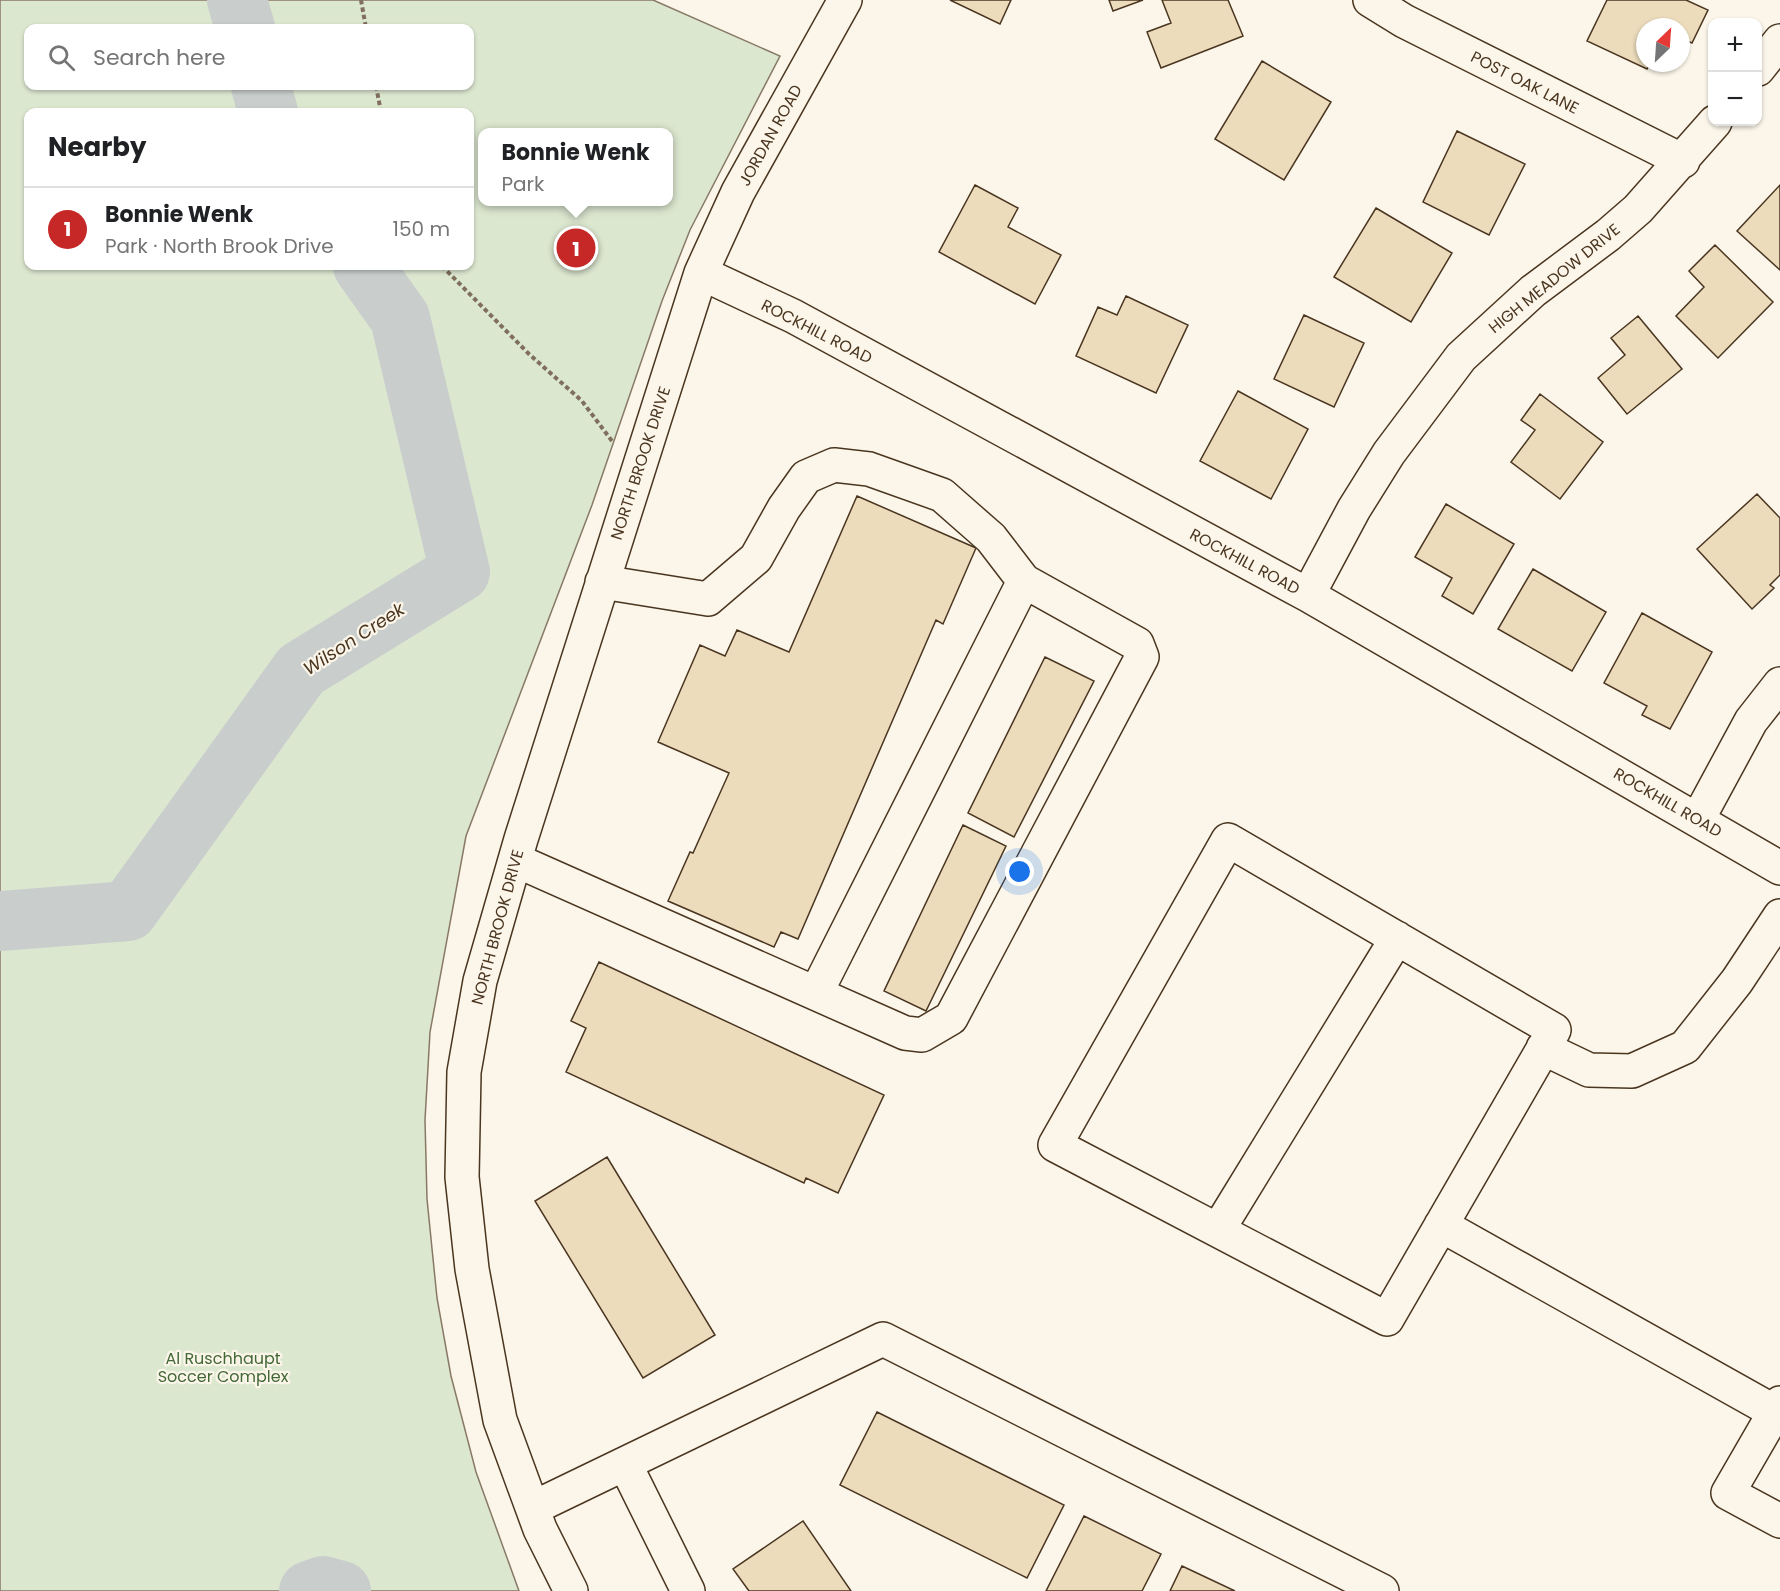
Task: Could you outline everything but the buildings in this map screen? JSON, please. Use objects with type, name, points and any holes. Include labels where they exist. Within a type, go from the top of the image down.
[{"type":"street","name":"JORDAN ROAD","points":[[700,273],[738,192],[845,0]]},
{"type":"street","name":"POST OAK LANE","points":[[1370,0],[1404,21],[1683,161]]},
{"type":"street","points":[[1762,64],[1780,41]]},
{"type":"street","name":"HIGH MEADOW DRIVE","points":[[1308,595],[1354,509],[1389,453],[1461,357],[1533,291],[1616,229],[1683,161],[1712,126]]},
{"type":"street","name":"NORTH BROOK DRIVE","points":[[571,1591],[533,1508],[500,1420],[472,1269],[462,1177],[466,1061],[480,981],[515,860],[700,273]]},
{"type":"street","name":"ROCKHILL ROAD","points":[[700,273],[793,316],[1308,595],[1780,868]]},
{"type":"street","points":[[515,860],[905,1033],[922,1035],[951,1018],[1142,657],[1137,644],[1024,581],[991,538],[942,495],[869,469],[834,465],[806,477],[784,508],[756,558],[708,599],[602,582]]},
{"type":"street","points":[[816,993],[1024,581]]},
{"type":"street","points":[[1698,819],[1751,721],[1780,684]]},
{"type":"street","points":[[1228,840],[1554,1030],[1543,1048],[1386,1319],[1055,1145],[1228,840]]},
{"type":"street","points":[[1543,1048],[1589,1070],[1632,1071],[1685,1047],[1737,981],[1780,916]]},
{"type":"street","points":[[1218,1230],[1397,938]]},
{"type":"street","points":[[1441,1225],[1777,1407],[1728,1493],[1780,1521]]},
{"type":"street","points":[[533,1508],[883,1339],[1382,1591]]},
{"type":"street","points":[[625,1464],[688,1591]]},
{"type":"path","points":[[361,0],[365,24]]},
{"type":"path","points":[[377,90],[380,108]]},
{"type":"green space","name":"Al Ruschhaupt Soccer Complex","points":[[0,0],[653,0],[780,56],[690,230],[662,301],[592,505],[466,836],[430,1032],[425,1120],[427,1199],[437,1298],[451,1376],[476,1472],[519,1591],[0,1591]]},
{"type":"waterway","name":"Wilson Creek","points":[[237,0],[244,24]]},
{"type":"waterway","name":"Wilson Creek","points":[[262,90],[267,108]]},
{"type":"waterway","name":"Wilson Creek","points":[[0,921],[128,911],[301,670],[460,572],[400,318],[366,270]]},
{"type":"waterway","name":"Wilson Creek","points":[[309,1591],[323,1586],[341,1591]]},
{"type":"place","name":"Bonnie Wenk","points":[[576,248]]}]
